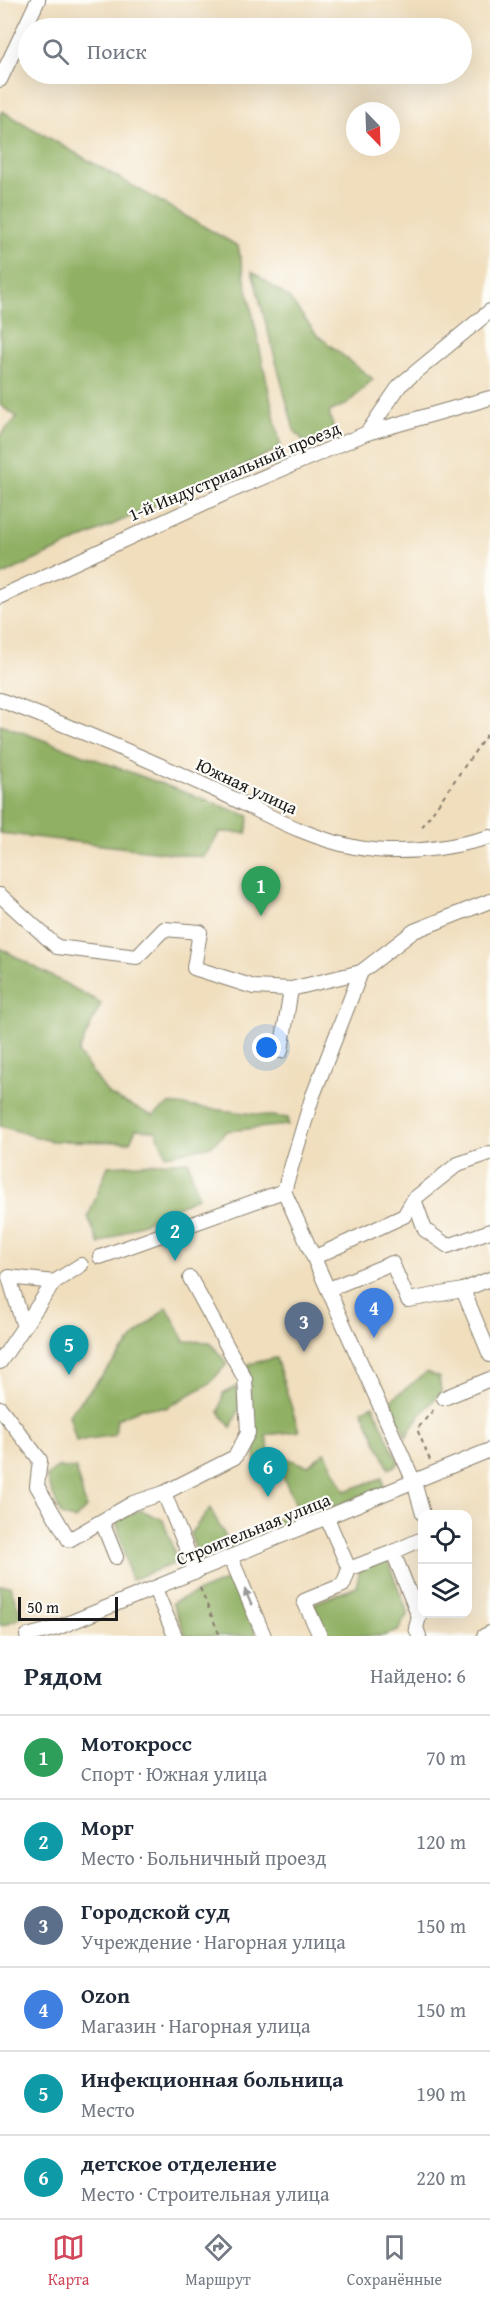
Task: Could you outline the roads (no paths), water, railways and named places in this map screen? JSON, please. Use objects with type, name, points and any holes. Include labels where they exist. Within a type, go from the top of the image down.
[{"type":"street","points":[[29,18],[38,0]]},
{"type":"street","points":[[0,80],[18,42]]},
{"type":"street","points":[[367,433],[400,385],[490,311]]},
{"type":"street","name":"1-й Индустриальный проезд","points":[[0,597],[226,493],[367,433],[490,398]]},
{"type":"street","name":"Южная улица","points":[[0,700],[216,790],[286,826],[355,847],[421,850],[458,846],[490,837]]},
{"type":"street","points":[[0,895],[57,947],[136,957],[164,929],[200,932],[194,968],[254,987],[291,989],[361,972],[414,931],[490,901]]},
{"type":"street","points":[[361,972],[312,1098],[284,1191],[414,1482],[422,1510]]},
{"type":"street","points":[[281,1051],[291,989]]},
{"type":"street","points":[[315,1257],[404,1216],[414,1199],[458,1164],[490,1153]]},
{"type":"street","points":[[100,1257],[284,1191]]},
{"type":"street","points":[[414,1199],[425,1230],[448,1245],[490,1231]]},
{"type":"street","points":[[329,1289],[392,1263],[408,1300],[463,1290],[490,1279]]},
{"type":"street","points":[[0,1362],[23,1324],[54,1282],[81,1265]]},
{"type":"street","points":[[23,1324],[5,1277],[54,1282]]},
{"type":"street","points":[[0,1408],[40,1460],[37,1486],[69,1540],[133,1503],[164,1492],[235,1457],[248,1433],[245,1379],[190,1278]]},
{"type":"street","points":[[463,1290],[490,1355]]},
{"type":"street","points":[[444,1398],[490,1379]]},
{"type":"street","name":"Строительная улица","points":[[27,1636],[58,1632],[155,1589],[490,1450]]},
{"type":"street","points":[[164,1492],[196,1572]]},
{"type":"street","points":[[320,1636],[304,1601],[343,1585],[349,1569],[327,1518]]},
{"type":"street","points":[[102,1522],[116,1557]]},
{"type":"street","points":[[349,1569],[418,1541]]},
{"type":"street","points":[[393,1552],[419,1617],[416,1628],[419,1636]]},
{"type":"street","points":[[231,1558],[264,1636]]},
{"type":"street","points":[[155,1589],[175,1636]]},
{"type":"street","points":[[484,1636],[490,1634]]},
{"type":"place","name":"Мотокросс","points":[[261,916]]},
{"type":"place","name":"Морг","points":[[175,1261]]},
{"type":"place","name":"Ozon","points":[[374,1338]]},
{"type":"place","name":"Городской суд","points":[[304,1352]]},
{"type":"place","name":"Инфекционная больница","points":[[69,1375]]},
{"type":"place","name":"детское отделение","points":[[268,1497]]}]
